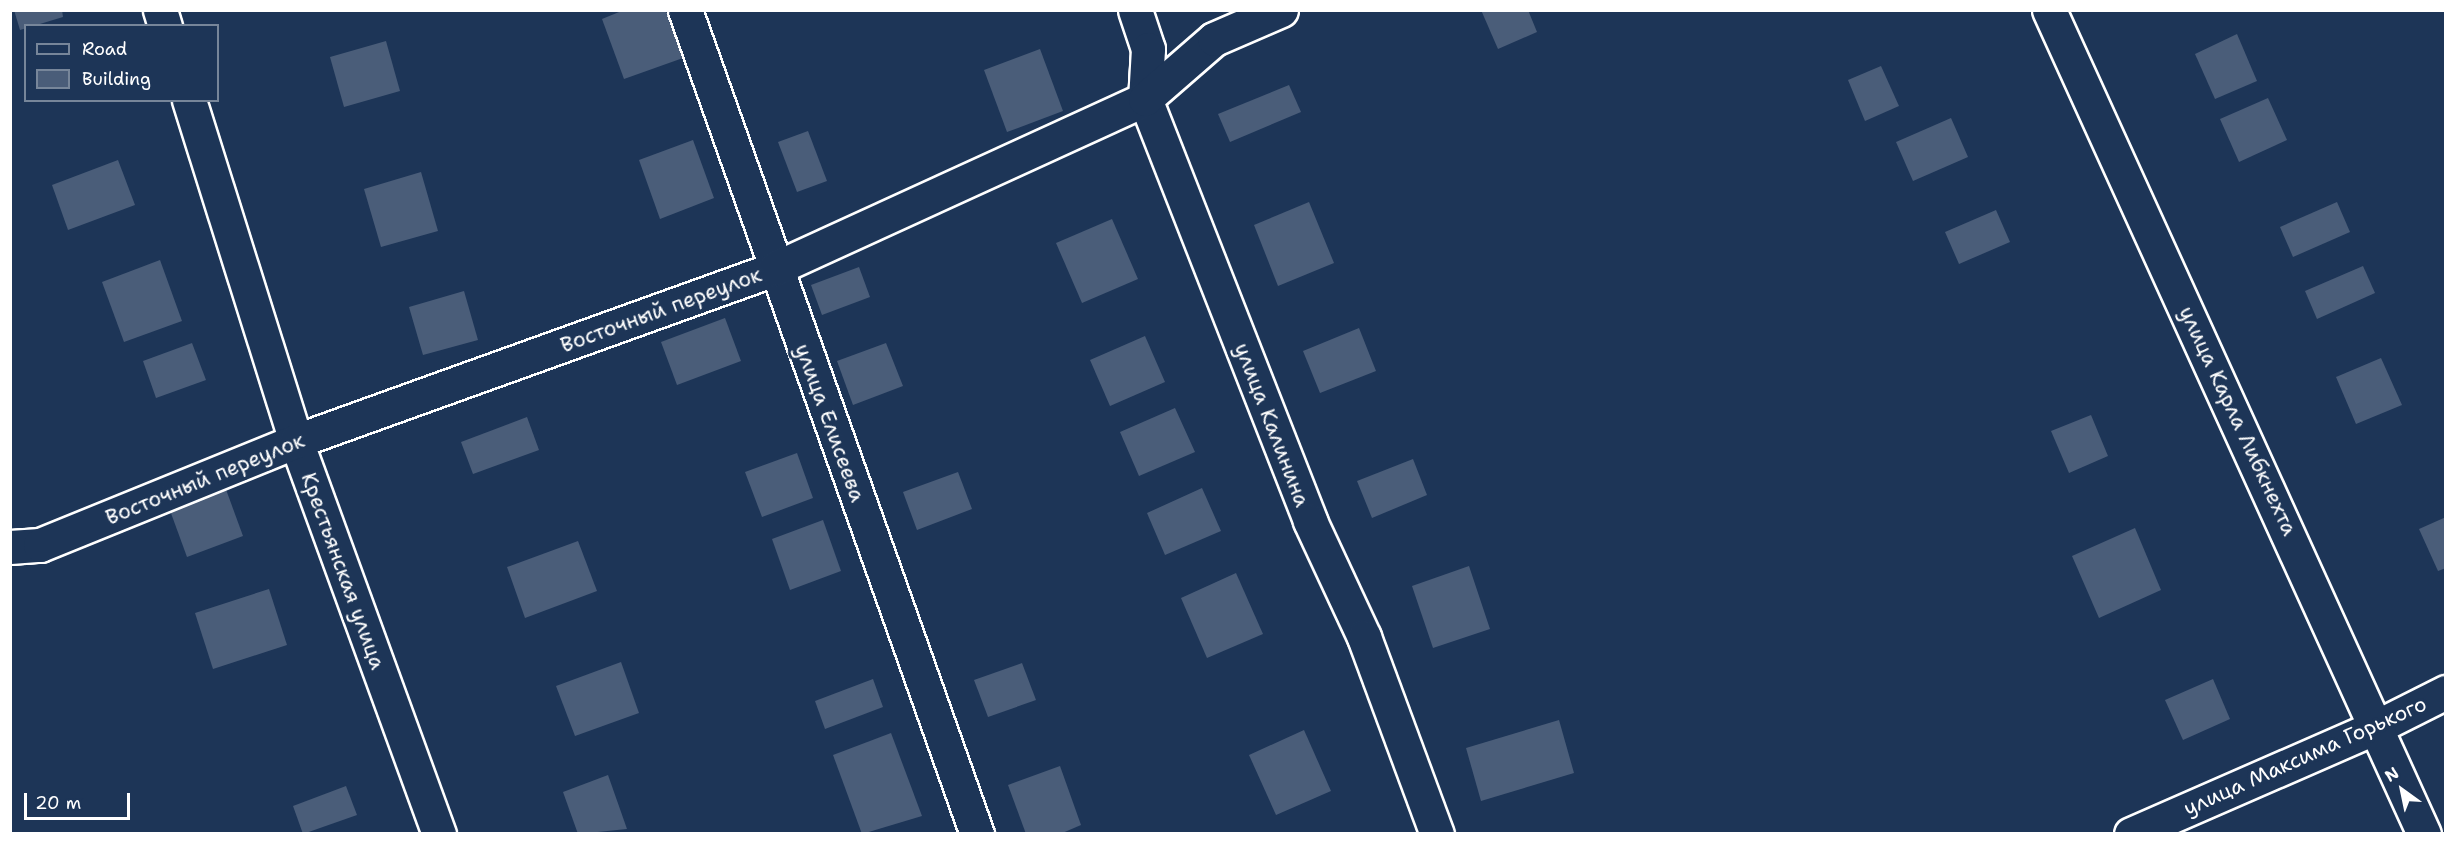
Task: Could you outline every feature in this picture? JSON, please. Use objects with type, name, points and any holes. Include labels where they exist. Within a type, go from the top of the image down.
[{"type":"street","name":"улица Елисеева","points":[[685,10],[774,269],[977,834]]},
{"type":"street","name":"улица Калинина","points":[[1135,10],[1148,49],[1145,99],[1310,521],[1364,637],[1437,834]]},
{"type":"street","name":"Восточный переулок","points":[[10,547],[40,545],[296,441],[774,269],[1145,99],[1214,39],[1281,10]]},
{"type":"street","name":"улица Карла Либкнехта","points":[[2049,10],[2378,726],[2424,834]]},
{"type":"street","name":"Крестьянская улица","points":[[190,102],[296,441],[439,834]]},
{"type":"street","name":"улица Максима Горького","points":[[2131,834],[2378,726],[2445,692]]},
{"type":"building","points":[[14,10],[62,10],[63,17],[40,24],[24,24],[24,29],[20,30]]},
{"type":"building","points":[[624,10],[665,10],[683,58],[624,79],[602,19]]},
{"type":"building","points":[[1481,10],[1528,10],[1537,32],[1498,49]]},
{"type":"building","points":[[2237,34],[2257,81],[2215,99],[2195,54]]},
{"type":"building","points":[[386,41],[400,91],[344,107],[330,57]]},
{"type":"building","points":[[1040,49],[1063,111],[1007,132],[984,70]]},
{"type":"building","points":[[1881,66],[1899,106],[1865,121],[1848,80]]},
{"type":"building","points":[[1289,85],[1301,112],[1230,142],[1218,114]]},
{"type":"building","points":[[2268,98],[2287,140],[2239,162],[2220,119]]},
{"type":"building","points":[[1951,118],[1968,157],[1913,181],[1896,142]]},
{"type":"building","points":[[808,131],[827,181],[797,192],[778,142]]},
{"type":"building","points":[[693,140],[714,198],[660,219],[639,160]]},
{"type":"building","points":[[118,160],[135,205],[68,230],[52,185]]},
{"type":"building","points":[[421,172],[438,231],[381,247],[364,189]]},
{"type":"building","points":[[1309,202],[1334,263],[1278,286],[1254,225]]},
{"type":"building","points":[[2337,202],[2350,232],[2293,257],[2280,227]]},
{"type":"building","points":[[1996,210],[2010,242],[1959,264],[1945,232]]},
{"type":"building","points":[[1112,219],[1138,279],[1082,303],[1056,243]]},
{"type":"building","points":[[160,260],[182,321],[124,342],[102,282]]},
{"type":"building","points":[[2363,266],[2375,293],[2317,319],[2305,291]]},
{"type":"building","points":[[859,267],[870,297],[822,315],[811,285]]},
{"type":"building","points":[[464,291],[478,340],[423,355],[409,307]]},
{"type":"building","points":[[725,318],[741,361],[677,385],[661,342]]},
{"type":"building","points":[[1359,328],[1376,371],[1320,393],[1303,351]]},
{"type":"building","points":[[1145,336],[1165,382],[1110,406],[1090,360]]},
{"type":"building","points":[[192,343],[206,380],[156,398],[143,361]]},
{"type":"building","points":[[886,343],[903,386],[853,405],[837,361]]},
{"type":"building","points":[[2381,358],[2402,405],[2356,424],[2336,377]]},
{"type":"building","points":[[1175,408],[1195,452],[1139,476],[1120,432]]},
{"type":"building","points":[[2091,415],[2108,456],[2069,473],[2051,431]]},
{"type":"building","points":[[527,417],[539,450],[473,474],[461,442]]},
{"type":"building","points":[[797,453],[813,498],[762,517],[745,472]]},
{"type":"building","points":[[1413,459],[1427,495],[1372,518],[1357,481]]},
{"type":"building","points":[[958,472],[972,509],[917,530],[903,492]]},
{"type":"building","points":[[224,484],[243,536],[187,557],[168,505]]},
{"type":"building","points":[[1202,488],[1221,531],[1165,555],[1147,513]]},
{"type":"building","points":[[2446,517],[2446,568],[2438,571],[2419,529]]},
{"type":"building","points":[[823,520],[841,571],[790,590],[772,539]]},
{"type":"building","points":[[2135,528],[2161,590],[2099,618],[2072,556]]},
{"type":"building","points":[[578,541],[597,591],[525,618],[507,567]]},
{"type":"building","points":[[1469,566],[1490,629],[1433,648],[1412,586]]},
{"type":"building","points":[[1236,573],[1263,634],[1207,658],[1181,598]]},
{"type":"building","points":[[269,589],[287,645],[213,669],[195,613]]},
{"type":"building","points":[[621,662],[639,713],[575,736],[556,686]]},
{"type":"building","points":[[1022,663],[1036,700],[988,717],[974,680]]},
{"type":"building","points":[[873,679],[883,707],[825,729],[815,701]]},
{"type":"building","points":[[2213,679],[2230,719],[2183,740],[2165,700]]},
{"type":"building","points":[[1559,720],[1574,773],[1481,801],[1466,748]]},
{"type":"building","points":[[1304,730],[1331,791],[1276,815],[1249,755]]},
{"type":"building","points":[[891,733],[922,816],[862,834],[833,755]]},
{"type":"building","points":[[1060,766],[1081,825],[1060,834],[1026,834],[1008,785]]},
{"type":"building","points":[[608,775],[627,829],[578,834],[563,792]]},
{"type":"building","points":[[346,786],[357,815],[303,834],[293,806]]}]
